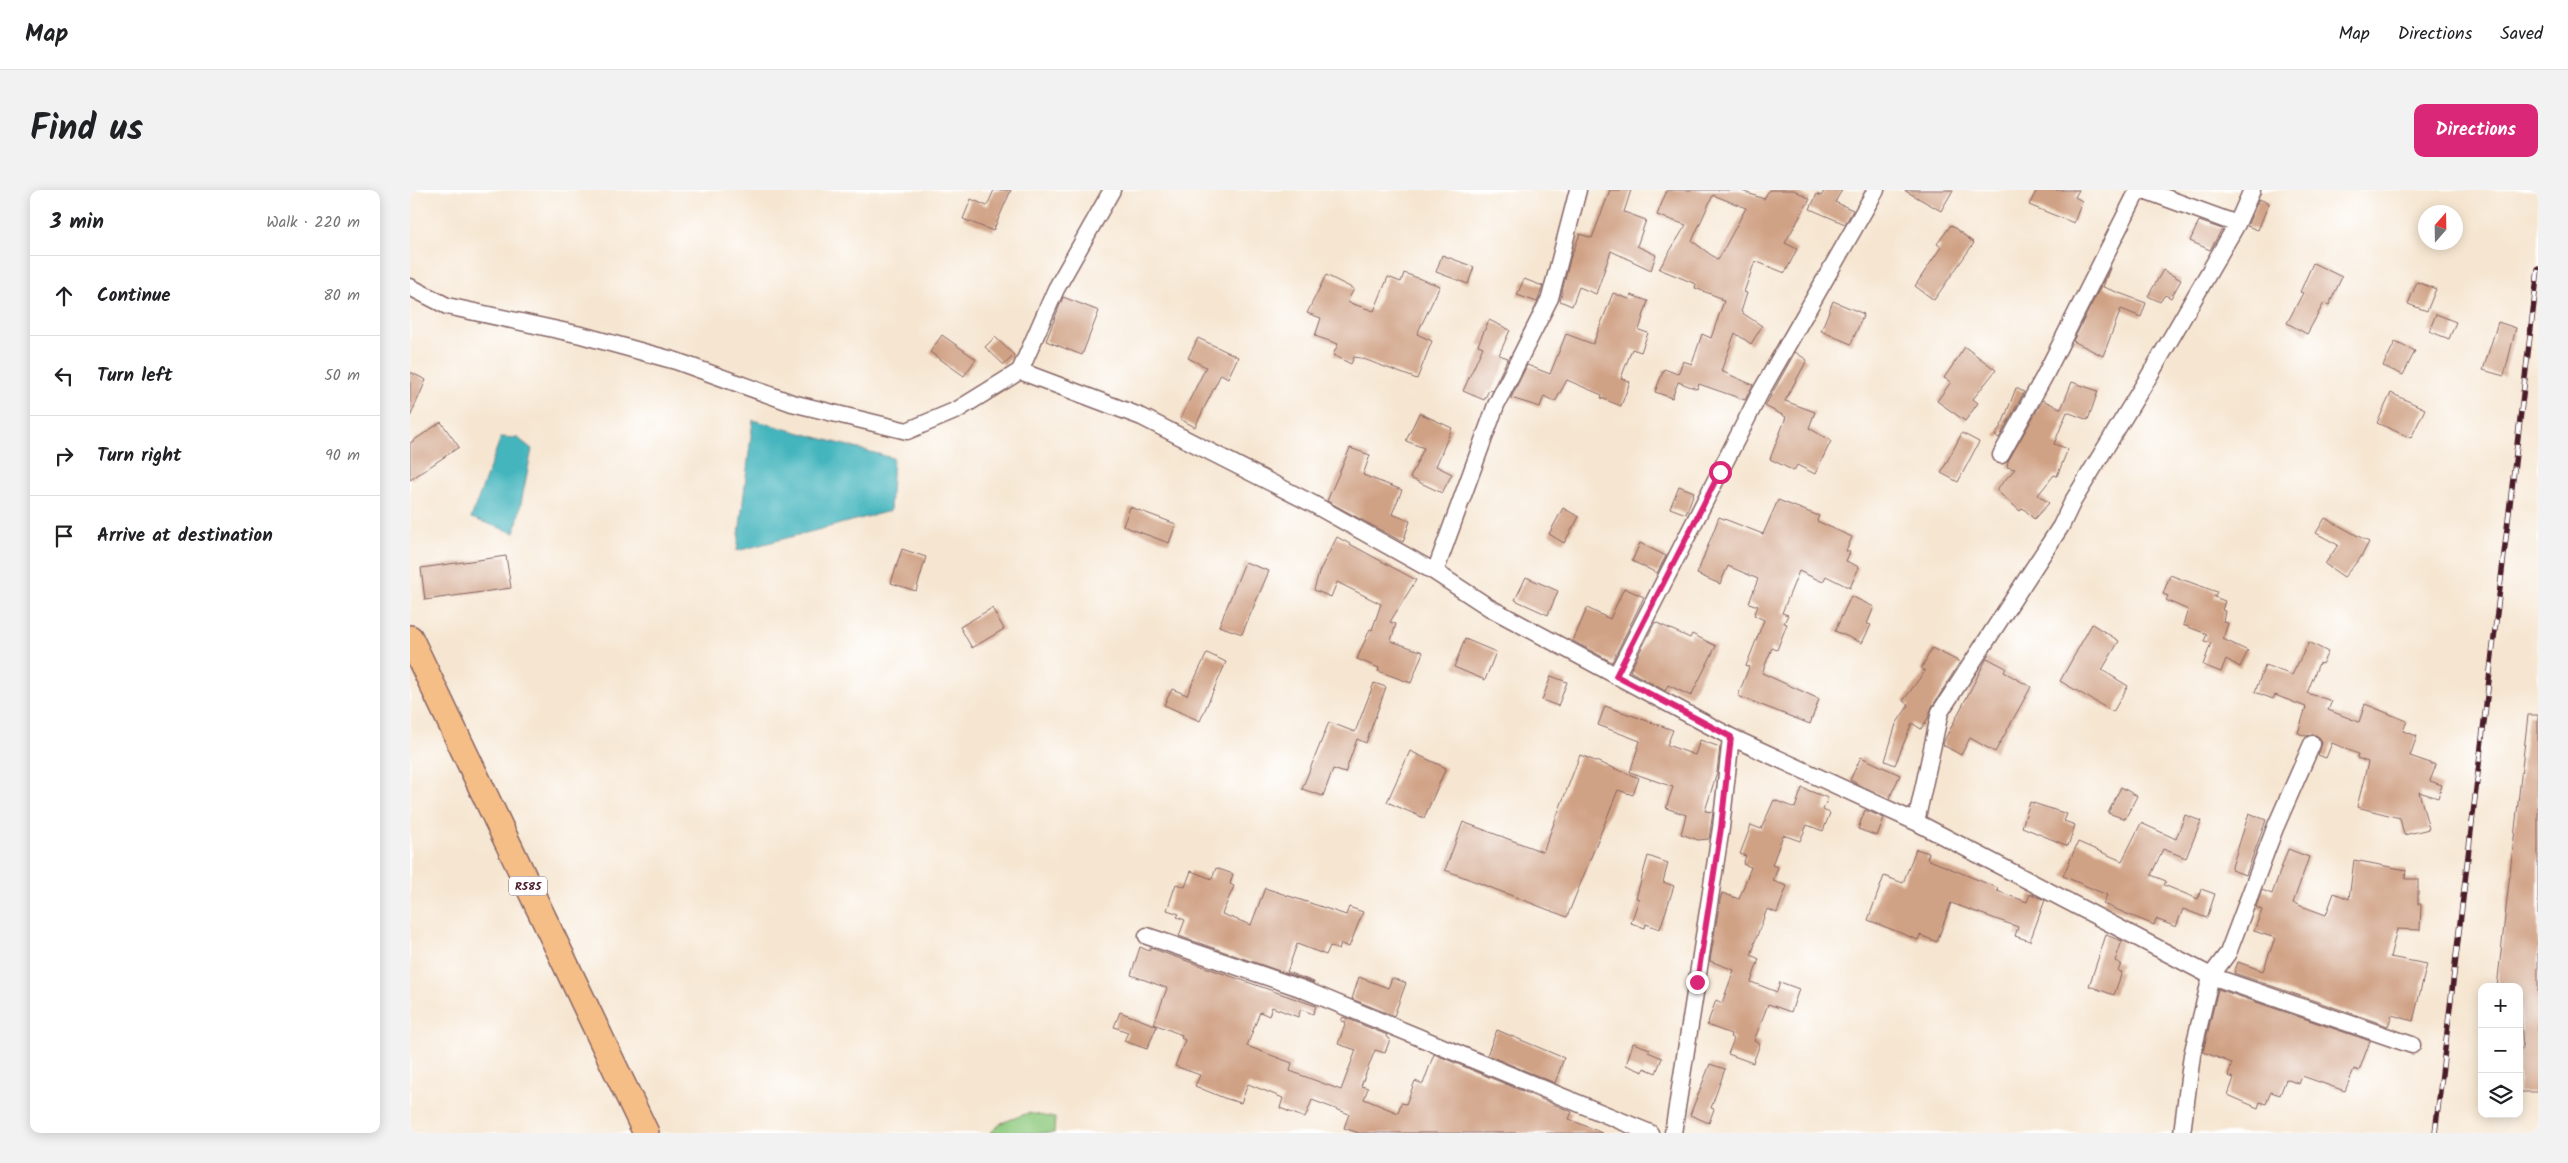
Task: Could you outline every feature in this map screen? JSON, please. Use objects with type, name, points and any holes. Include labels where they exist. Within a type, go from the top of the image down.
[{"type":"main road","name":"R585","points":[[410,638],[418,672],[646,1133]]},
{"type":"street","points":[[410,287],[447,306],[581,335],[676,361],[792,403],[907,431],[958,410],[1020,371],[1056,289],[1112,190]]},
{"type":"street","points":[[1435,572],[1496,405],[1550,298],[1578,190]]},
{"type":"street","points":[[1616,676],[1760,393],[1876,190]]},
{"type":"street","points":[[2001,455],[2044,377],[2138,190]]},
{"type":"street","points":[[2144,190],[2237,224]]},
{"type":"street","points":[[1916,822],[1940,712],[2061,526],[2073,501],[2148,378],[2237,224],[2252,190]]},
{"type":"street","points":[[1020,371],[1142,417],[1313,504],[1435,572],[1490,608],[1731,737],[1916,822],[2210,976],[2412,1045]]},
{"type":"street","points":[[1673,1133],[1721,828],[1731,737]]},
{"type":"street","points":[[2182,1133],[2192,1055],[2210,976],[2228,953],[2275,828],[2312,744]]},
{"type":"street","points":[[1147,936],[1300,988],[1650,1133]]},
{"type":"green space","points":[[1028,1113],[1055,1118],[1054,1133],[990,1133],[1001,1123]]},
{"type":"water","points":[[753,420],[893,458],[890,511],[737,551]]},
{"type":"water","points":[[501,437],[518,438],[532,449],[515,533],[471,518]]},
{"type":"building","points":[[994,190],[1011,190],[993,231],[963,219],[971,199],[987,206]]},
{"type":"building","points":[[1610,190],[1631,190],[1624,212],[1646,220],[1637,246],[1656,255],[1651,270],[1611,251],[1596,294],[1579,287],[1572,306],[1560,301],[1570,259],[1580,234],[1592,238]]},
{"type":"building","points":[[1667,190],[1739,190],[1764,199],[1769,190],[1794,190],[1810,199],[1785,243],[1797,249],[1785,273],[1755,261],[1744,292],[1747,293],[1741,312],[1762,326],[1751,344],[1735,333],[1721,371],[1753,385],[1745,400],[1699,384],[1697,389],[1678,382],[1672,398],[1655,392],[1664,369],[1678,374],[1683,361],[1692,364],[1702,334],[1711,338],[1724,301],[1720,300],[1721,298],[1695,288],[1696,284],[1659,269],[1686,225],[1657,215]],"holes":[[[1713,195],[1746,208],[1718,260],[1692,241]]]},
{"type":"building","points":[[1825,190],[1842,190],[1835,202],[1853,210],[1845,224],[1810,209],[1817,194],[1821,196]]},
{"type":"building","points":[[1904,190],[1953,190],[1941,211]]},
{"type":"building","points":[[2037,190],[2079,190],[2075,197],[2082,201],[2074,223],[2029,205]]},
{"type":"building","points":[[2259,199],[2269,203],[2258,230],[2247,226]]},
{"type":"building","points":[[2199,221],[2222,229],[2210,250],[2190,241]]},
{"type":"building","points":[[1951,225],[1974,243],[1934,300],[1915,286],[1941,247],[1937,244]]},
{"type":"building","points":[[1442,255],[1474,267],[1468,284],[1436,272]]},
{"type":"building","points":[[2313,263],[2342,277],[2329,305],[2324,303],[2307,334],[2287,323],[2303,293],[2300,292]]},
{"type":"building","points":[[2110,268],[2103,287],[2146,303],[2141,317],[2121,309],[2103,356],[2073,341]]},
{"type":"building","points":[[2163,270],[2181,280],[2171,298],[2165,295],[2160,302],[2148,296]]},
{"type":"building","points":[[1404,273],[1440,286],[1417,334],[1432,341],[1417,379],[1361,358],[1354,357],[1351,364],[1333,355],[1338,344],[1315,336],[1321,318],[1307,313],[1326,275],[1354,289],[1347,302],[1374,311],[1388,277],[1401,282]]},
{"type":"building","points":[[1524,279],[1543,286],[1537,302],[1517,295]]},
{"type":"building","points":[[2417,282],[2436,289],[2427,311],[2408,304]]},
{"type":"building","points":[[1613,293],[1629,299],[1631,295],[1648,301],[1639,330],[1648,333],[1641,352],[1632,349],[1621,378],[1630,382],[1621,406],[1601,398],[1602,395],[1567,380],[1555,402],[1544,396],[1540,407],[1511,398],[1527,365],[1550,374],[1566,334],[1593,344]]},
{"type":"building","points":[[1063,297],[1099,311],[1082,355],[1046,341]]},
{"type":"building","points":[[1833,301],[1864,314],[1851,344],[1821,331]]},
{"type":"building","points":[[2436,314],[2456,322],[2449,339],[2429,331]]},
{"type":"building","points":[[1489,320],[1510,330],[1499,355],[1508,358],[1492,391],[1489,390],[1484,400],[1463,391],[1483,347],[1478,345]]},
{"type":"building","points":[[2498,322],[2516,328],[2504,376],[2483,370]]},
{"type":"building","points":[[942,335],[976,359],[964,376],[930,352]]},
{"type":"building","points":[[995,337],[1014,355],[1004,365],[985,347]]},
{"type":"building","points":[[1198,338],[1238,357],[1228,378],[1221,374],[1195,427],[1180,419],[1206,367],[1188,358]]},
{"type":"building","points":[[2395,342],[2415,351],[2403,375],[2383,366]]},
{"type":"building","points":[[1965,347],[1996,370],[1973,399],[1978,403],[1965,421],[1937,401],[1951,382],[1944,378]]},
{"type":"building","points":[[1795,352],[1807,360],[1785,401],[1815,412],[1809,428],[1831,441],[1815,474],[1797,465],[1794,471],[1770,459],[1786,417],[1765,406]]},
{"type":"building","points":[[410,372],[426,380],[410,417]]},
{"type":"building","points":[[2072,382],[2098,391],[2088,420],[2067,412],[2054,444],[2068,449],[2057,476],[2054,475],[2038,495],[2049,503],[2034,519],[2023,508],[2020,511],[1996,490],[2015,469],[2007,467],[2008,461],[2043,400],[2061,409]]},
{"type":"building","points":[[2016,388],[2024,392],[1999,438],[1995,436],[2003,422]]},
{"type":"building","points":[[2391,393],[2425,409],[2411,438],[2377,423]]},
{"type":"building","points":[[1419,413],[1452,428],[1436,466],[1452,474],[1442,493],[1410,478],[1424,448],[1406,441]]},
{"type":"building","points":[[441,422],[459,447],[410,480],[410,443]]},
{"type":"building","points":[[1962,433],[1979,442],[1958,482],[1941,473]]},
{"type":"building","points":[[1350,448],[1370,455],[1363,475],[1402,490],[1392,514],[1410,521],[1403,542],[1327,501]]},
{"type":"building","points":[[1679,486],[1694,492],[1686,514],[1670,508]]},
{"type":"building","points":[[1778,500],[1819,516],[1817,521],[1852,537],[1846,551],[1850,552],[1846,561],[1859,567],[1850,588],[1826,576],[1823,582],[1799,571],[1782,613],[1788,615],[1784,623],[1787,624],[1777,650],[1772,648],[1762,673],[1819,699],[1810,724],[1738,696],[1749,667],[1746,666],[1764,620],[1754,615],[1758,606],[1749,603],[1758,579],[1728,566],[1720,584],[1697,574],[1719,517],[1763,534]]},
{"type":"building","points":[[1130,507],[1176,524],[1169,543],[1123,526]]},
{"type":"building","points":[[1563,508],[1579,517],[1564,543],[1549,534]]},
{"type":"building","points":[[2325,518],[2369,542],[2361,557],[2344,577],[2325,564],[2338,545],[2316,533]]},
{"type":"building","points":[[1337,537],[1416,580],[1390,622],[1396,624],[1391,641],[1423,652],[1411,683],[1378,671],[1379,668],[1357,659],[1370,629],[1372,630],[1381,604],[1337,582],[1331,597],[1314,590],[1319,572]]},
{"type":"building","points":[[1640,543],[1666,556],[1657,573],[1632,561]]},
{"type":"building","points":[[902,549],[926,557],[916,591],[891,583]]},
{"type":"building","points":[[506,556],[511,588],[425,600],[421,568]]},
{"type":"building","points":[[1245,562],[1269,571],[1242,634],[1219,626]]},
{"type":"building","points":[[2170,575],[2217,592],[2214,597],[2225,601],[2222,610],[2225,611],[2223,622],[2228,623],[2223,639],[2248,651],[2240,667],[2226,659],[2221,672],[2203,665],[2211,643],[2204,641],[2207,634],[2183,625],[2188,610],[2166,600],[2168,596],[2163,594]]},
{"type":"building","points":[[1526,577],[1558,591],[1548,615],[1515,600]]},
{"type":"building","points":[[1624,588],[1644,597],[1612,662],[1573,641],[1587,608],[1610,619]]},
{"type":"building","points":[[1851,596],[1874,607],[1867,624],[1871,625],[1862,643],[1835,631]]},
{"type":"building","points":[[992,608],[1004,629],[972,648],[960,627]]},
{"type":"building","points":[[1655,622],[1690,638],[1692,634],[1716,646],[1691,696],[1668,685],[1665,691],[1630,671]]},
{"type":"building","points":[[2092,624],[2119,641],[2102,670],[2128,686],[2113,712],[2060,681]]},
{"type":"building","points":[[1465,639],[1496,652],[1485,680],[1454,667]]},
{"type":"building","points":[[2309,642],[2328,652],[2322,664],[2319,663],[2307,693],[2332,701],[2328,710],[2359,722],[2365,704],[2407,721],[2403,731],[2417,736],[2410,756],[2436,765],[2430,781],[2442,785],[2438,798],[2419,792],[2429,829],[2404,835],[2400,818],[2357,807],[2368,762],[2357,758],[2358,754],[2332,743],[2326,758],[2318,755],[2322,743],[2320,738],[2316,735],[2306,736],[2298,733],[2306,707],[2275,695],[2273,699],[2255,692],[2265,665],[2292,675]]},
{"type":"building","points":[[1932,648],[1960,662],[1932,707],[1921,729],[1912,723],[1895,765],[1885,761],[1896,724],[1909,705],[1903,701],[1925,671],[1921,669]]},
{"type":"building","points":[[1207,653],[1226,662],[1200,721],[1164,705],[1172,689],[1187,695]]},
{"type":"building","points":[[1987,658],[2006,668],[2004,672],[2031,687],[1995,752],[1970,738],[1961,755],[1943,745],[1944,741]]},
{"type":"building","points":[[1551,676],[1567,682],[1558,706],[1542,700]]},
{"type":"building","points":[[1374,683],[1386,687],[1366,743],[1357,739],[1345,773],[1333,769],[1323,796],[1302,789],[1329,722],[1355,732]]},
{"type":"building","points":[[1605,706],[1673,730],[1667,745],[1695,755],[1700,740],[1720,747],[1717,772],[1705,811],[1713,812],[1709,839],[1698,840],[1681,834],[1686,815],[1666,808],[1673,787],[1630,772],[1640,741],[1598,725]]},
{"type":"building","points":[[2528,715],[2538,715],[2538,1092],[2523,1092],[2523,983],[2497,983]]},
{"type":"building","points":[[1410,751],[1446,768],[1424,818],[1387,802]]},
{"type":"building","points":[[1580,755],[1639,778],[1633,795],[1618,790],[1567,917],[1445,870],[1463,822],[1543,852]]},
{"type":"building","points":[[1861,757],[1900,775],[1889,799],[1850,780]]},
{"type":"building","points":[[2121,787],[2137,796],[2125,819],[2108,813]]},
{"type":"building","points":[[1802,788],[1828,798],[1823,810],[1830,813],[1823,831],[1807,825],[1800,841],[1783,835],[1772,865],[1778,867],[1773,881],[1787,886],[1777,913],[1767,909],[1751,955],[1759,959],[1751,982],[1777,992],[1780,982],[1799,989],[1791,1012],[1768,1004],[1754,1041],[1760,1044],[1753,1063],[1728,1054],[1734,1039],[1730,1037],[1731,1034],[1707,1025],[1716,1000],[1722,1003],[1734,970],[1710,961],[1720,900],[1722,893],[1739,899],[1751,867],[1743,864],[1746,856],[1740,854],[1751,825],[1761,829],[1774,800],[1795,808]]},
{"type":"building","points":[[2030,802],[2067,814],[2064,821],[2075,825],[2068,846],[2022,827]]},
{"type":"building","points":[[1865,810],[1884,818],[1877,836],[1858,829]]},
{"type":"building","points":[[2249,813],[2266,820],[2246,875],[2231,870]]},
{"type":"building","points":[[2185,815],[2201,821],[2186,858],[2163,849],[2151,875],[2166,881],[2164,885],[2198,899],[2201,889],[2215,894],[2207,918],[2183,909],[2176,927],[2156,919],[2154,925],[2103,904],[2107,895],[2063,876],[2078,842],[2122,861],[2141,823],[2176,839]]},
{"type":"building","points":[[1916,849],[1929,853],[1927,859],[1998,888],[1997,891],[2027,902],[2030,894],[2045,900],[2030,941],[2015,936],[2018,927],[1951,903],[1937,942],[1920,935],[1918,940],[1868,920],[1884,876],[1903,883]]},
{"type":"building","points":[[2288,849],[2309,857],[2293,903],[2326,915],[2334,893],[2349,899],[2354,860],[2406,870],[2405,879],[2418,879],[2418,904],[2421,904],[2420,930],[2397,929],[2390,957],[2427,964],[2413,1021],[2392,1015],[2388,1026],[2234,973],[2238,962],[2263,971],[2275,938],[2254,931],[2262,910],[2256,907],[2262,890],[2272,894]]},
{"type":"building","points":[[1648,856],[1668,863],[1663,882],[1674,886],[1660,929],[1646,924],[1645,928],[1631,923],[1639,899],[1636,898]]},
{"type":"building","points":[[1216,868],[1233,874],[1230,884],[1234,886],[1222,914],[1251,925],[1265,888],[1346,915],[1349,907],[1363,912],[1349,947],[1341,944],[1339,950],[1330,946],[1326,955],[1297,944],[1287,972],[1314,983],[1179,936],[1185,920],[1177,917],[1179,914],[1167,910],[1176,884],[1185,887],[1191,871],[1212,879]]},
{"type":"building","points":[[2106,935],[2122,941],[2115,961],[2121,964],[2118,971],[2122,972],[2114,995],[2089,986]]},
{"type":"building","points":[[1140,947],[1149,951],[1150,948],[1316,1006],[1313,1014],[1301,1009],[1298,1017],[1272,1007],[1269,1016],[1260,1012],[1247,1046],[1292,1063],[1290,1071],[1341,1090],[1356,1050],[1338,1044],[1346,1022],[1341,1021],[1343,1017],[1387,1035],[1386,1037],[1390,1039],[1385,1053],[1375,1050],[1361,1086],[1368,1088],[1364,1099],[1398,1113],[1401,1103],[1406,1104],[1415,1081],[1423,1084],[1434,1054],[1572,1112],[1569,1119],[1602,1133],[1359,1133],[1344,1128],[1349,1114],[1312,1100],[1305,1118],[1280,1108],[1283,1098],[1248,1084],[1241,1103],[1224,1098],[1195,1086],[1200,1075],[1175,1066],[1185,1040],[1181,1038],[1182,1035],[1154,1024],[1167,988],[1131,975]]},
{"type":"building","points":[[1359,977],[1388,988],[1392,978],[1406,983],[1394,1016],[1352,999]]},
{"type":"building","points":[[2218,989],[2370,1041],[2359,1071],[2354,1069],[2345,1091],[2302,1076],[2299,1084],[2286,1079],[2280,1095],[2271,1092],[2266,1104],[2260,1102],[2258,1108],[2228,1095],[2234,1078],[2228,1076],[2232,1063],[2203,1052]]},
{"type":"building","points":[[1120,1012],[1157,1026],[1147,1049],[1124,1041],[1128,1032],[1114,1027]]},
{"type":"building","points":[[1497,1030],[1564,1058],[1555,1083],[1487,1055]]},
{"type":"building","points":[[1633,1043],[1650,1049],[1648,1052],[1662,1058],[1656,1073],[1644,1068],[1643,1072],[1626,1065]]},
{"type":"building","points":[[1710,1064],[1725,1069],[1711,1108],[1714,1109],[1709,1123],[1690,1115]]},
{"type":"railway","points":[[2435,1133],[2538,269]]},
{"type":"route","points":[[1697,982],[1721,828],[1731,737],[1616,676],[1720,472]]}]
